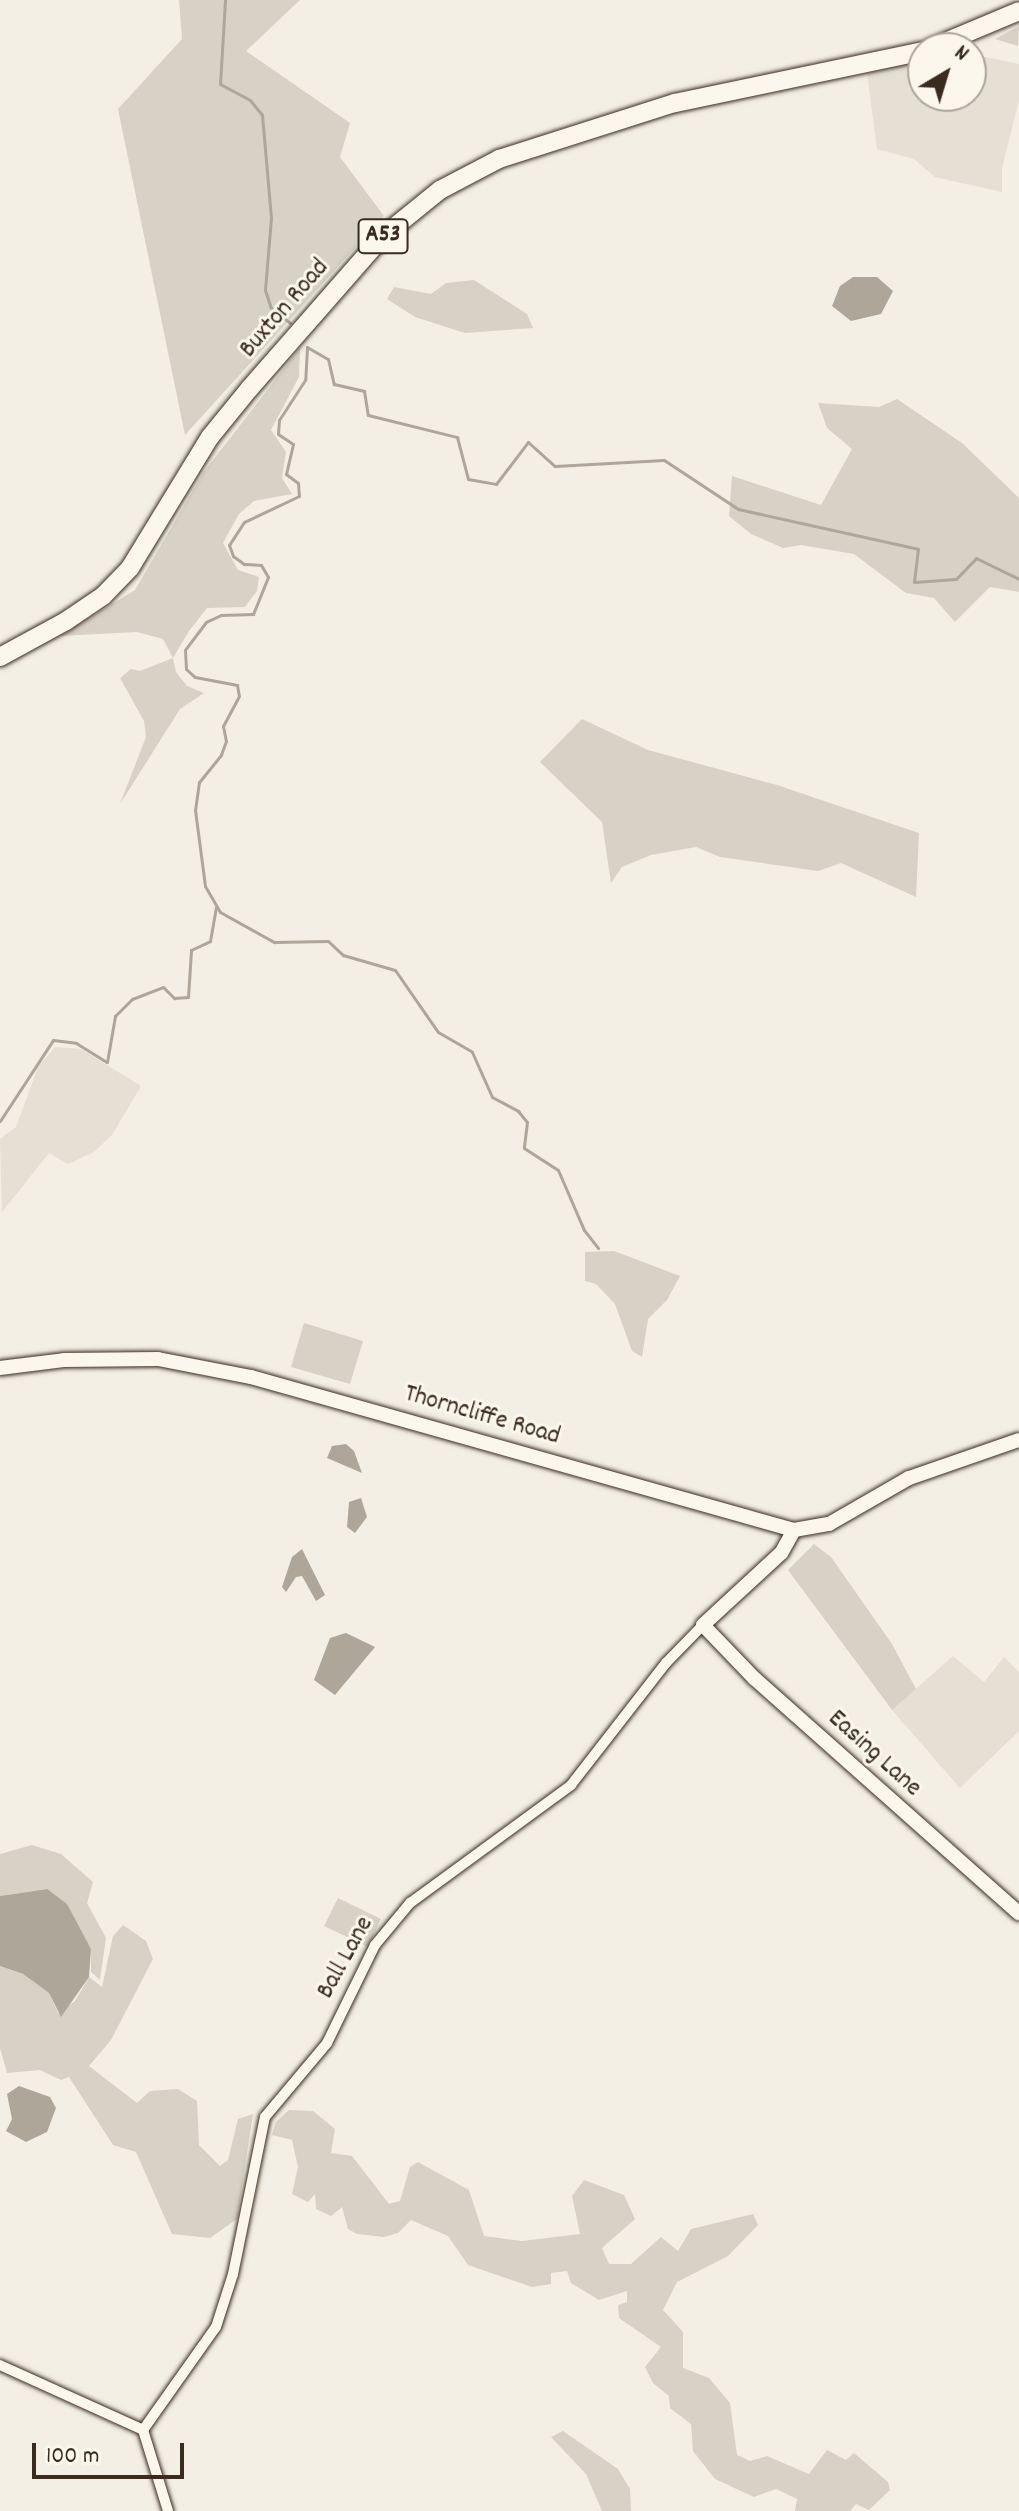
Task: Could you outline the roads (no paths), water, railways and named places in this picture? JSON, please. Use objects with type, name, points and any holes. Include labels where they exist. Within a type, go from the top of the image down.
[{"type":"highway","points":[[971,32],[1019,11]]},
{"type":"highway","name":"Buxton Road","points":[[0,657],[103,596],[130,568],[204,447],[250,388],[382,237],[440,190],[499,159],[675,103],[907,54]]},
{"type":"street","name":"Thorncliffe Road","points":[[0,1368],[64,1360],[158,1359],[254,1377],[794,1530],[829,1524],[933,1467],[1019,1440]]},
{"type":"street","name":"Ball Lane","points":[[143,2430],[216,2327],[233,2274],[265,2117],[327,2043],[375,1945],[410,1903],[571,1785],[666,1663],[781,1553],[794,1530]]},
{"type":"street","name":"Easing Lane","points":[[703,1625],[755,1679],[1019,1913]]},
{"type":"street","points":[[0,2365],[143,2430],[168,2511]]},
{"type":"waterway","points":[[225,0],[220,84],[250,100],[262,115],[271,218],[265,290],[271,308],[290,323]]},
{"type":"waterway","points":[[307,347],[305,380],[279,420],[278,434],[293,444],[286,474],[298,483],[299,496],[244,522],[229,545],[233,556],[244,564],[261,565],[268,577],[253,614],[221,615],[206,622],[185,650],[186,669],[195,677],[237,685],[239,696],[223,726],[226,741],[221,755],[199,782],[195,810],[205,886],[220,912],[274,942],[328,941],[343,955],[395,970],[438,1032],[472,1052],[492,1097],[518,1111],[527,1122],[524,1148],[558,1170],[584,1230],[598,1248]]},
{"type":"waterway","points":[[307,347],[328,359],[334,384],[364,391],[368,415],[457,437],[468,479],[496,484],[528,442],[555,466],[664,460],[738,509],[918,549],[914,582],[956,579],[976,558],[1019,579]]},
{"type":"waterway","points":[[0,1121],[53,1040],[76,1043],[107,1062],[115,1016],[132,999],[163,987],[174,998],[188,997],[191,950],[210,941],[216,908]]}]
